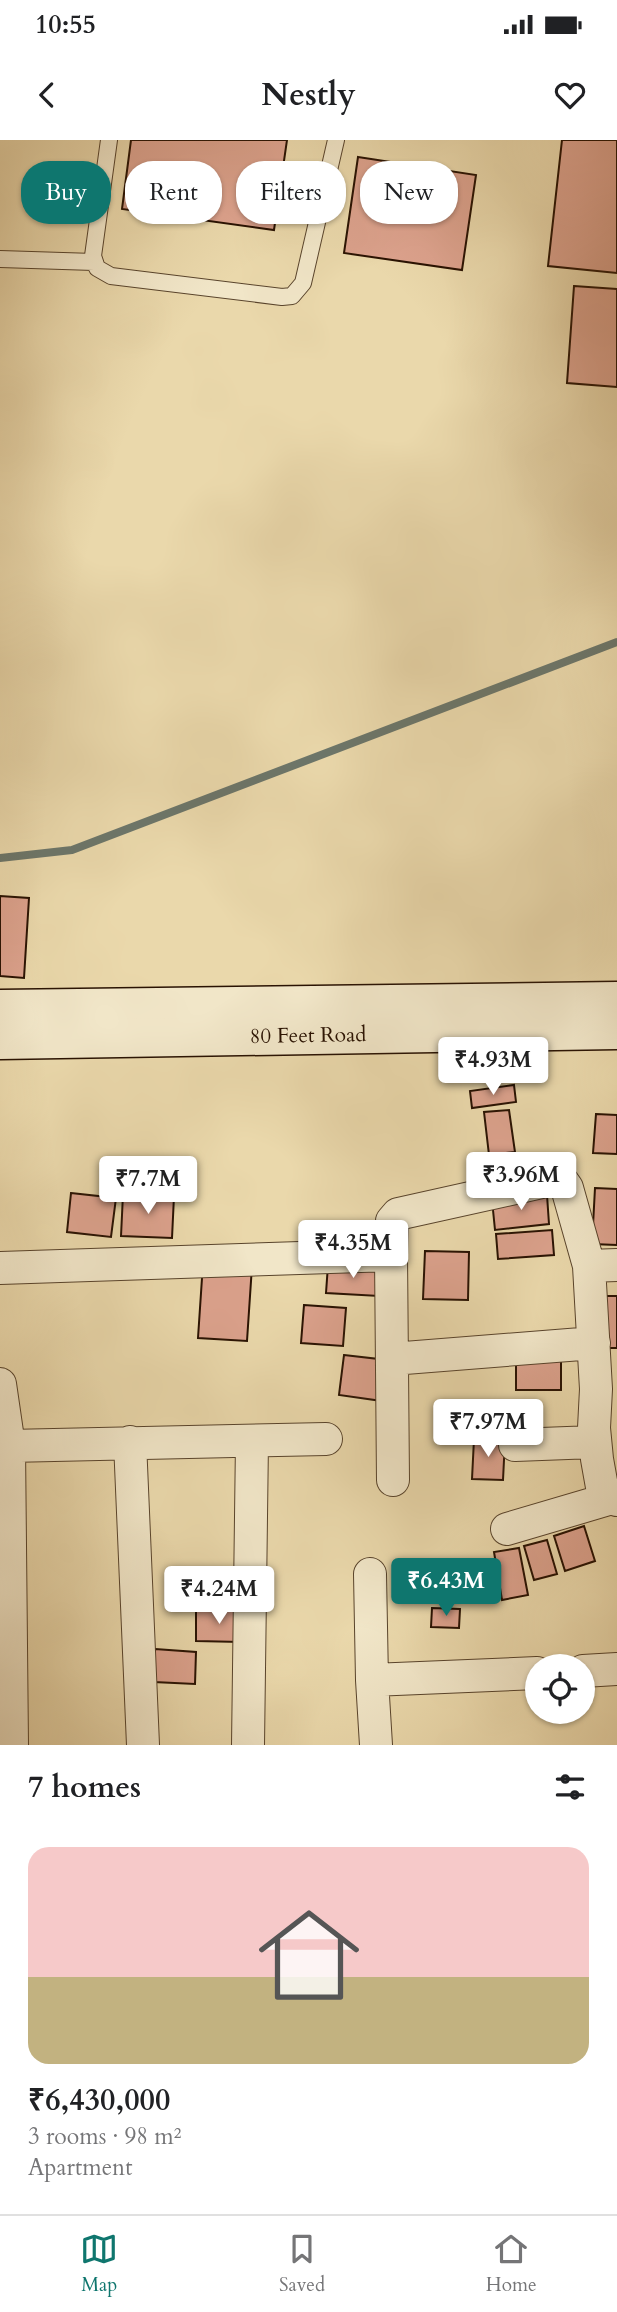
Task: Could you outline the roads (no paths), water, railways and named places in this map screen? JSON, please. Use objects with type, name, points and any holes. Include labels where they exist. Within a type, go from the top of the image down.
[{"type":"main road","name":"80 Feet Road","points":[[0,1009],[617,1001]]},
{"type":"main road","name":"80 Feet Road","points":[[0,1040],[617,1030]]},
{"type":"street","points":[[393,1480],[392,1222],[398,1214],[560,1178],[603,1266],[593,1343],[607,1389],[594,1442],[602,1487],[614,1499],[507,1528]]},
{"type":"street","points":[[0,1268],[391,1255]]},
{"type":"street","points":[[392,1359],[593,1343]]},
{"type":"street","points":[[0,1384],[9,1446],[12,1745]]},
{"type":"street","points":[[9,1446],[326,1439]]},
{"type":"street","points":[[248,1745],[252,1441]]},
{"type":"street","points":[[130,1442],[143,1745]]},
{"type":"street","points":[[516,1445],[594,1442]]},
{"type":"street","points":[[370,1574],[376,1745]]},
{"type":"street","points":[[595,1670],[617,1669]]},
{"type":"street","points":[[372,1680],[525,1674]]},
{"type":"lane","points":[[93,262],[109,140]]},
{"type":"lane","points":[[0,259],[93,262],[102,272],[111,276],[292,296],[303,283],[336,140]]},
{"type":"waterway","points":[[0,858],[72,850],[617,642]]}]
